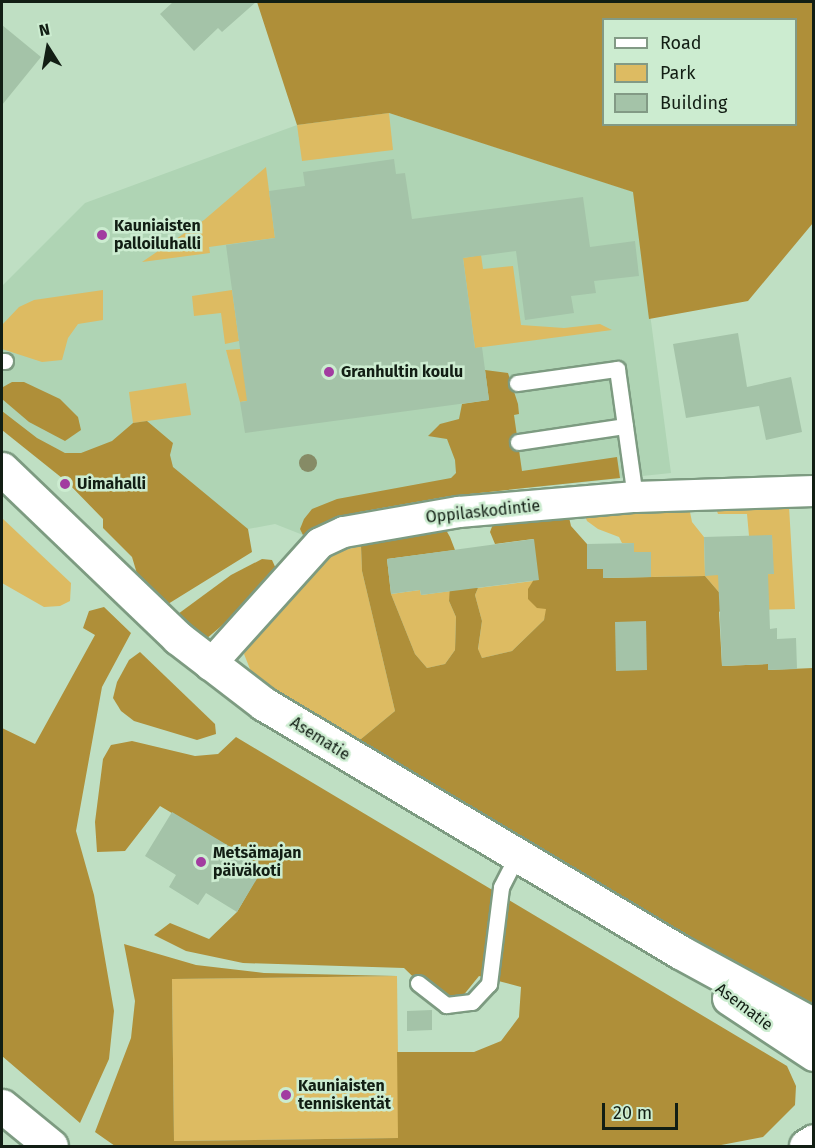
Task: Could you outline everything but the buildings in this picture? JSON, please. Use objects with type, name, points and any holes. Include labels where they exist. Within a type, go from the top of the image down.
[{"type":"street","name":"Asematie","points":[[2,469],[210,665],[264,705],[680,952],[813,1025]]},
{"type":"street","name":"Oppilaskodintie","points":[[210,665],[320,543],[369,526],[459,512],[635,497],[813,491]]},
{"type":"street","name":"Asematie","points":[[680,952],[728,997],[813,1054]]},
{"type":"street","points":[[2,1106],[51,1146]]},
{"type":"street","points":[[806,1146],[813,1141]]},
{"type":"lane","points":[[517,383],[617,369],[635,497]]},
{"type":"lane","points":[[518,442],[625,426]]},
{"type":"lane","points":[[418,983],[446,1005],[472,1002],[489,984],[501,887],[518,856]]},
{"type":"shaded area","points":[[257,2],[813,2],[813,223],[748,301],[649,319],[633,192],[389,113],[297,125]]},
{"type":"shaded area","name":"Granhultin koulu","points":[[389,113],[634,192],[671,473],[450,496],[359,512],[327,521],[303,535],[275,524],[248,529],[224,510],[65,453],[2,424],[2,286],[85,203],[297,125]]},
{"type":"shaded area","points":[[485,370],[508,373],[518,404],[519,414],[514,415],[522,471],[617,457],[620,478],[450,496],[359,512],[327,521],[303,535],[300,529],[312,509],[337,499],[451,478],[456,473],[455,460],[447,439],[428,436],[440,424],[459,419],[462,404],[489,400]]},
{"type":"shaded area","points":[[12,382],[24,382],[60,399],[78,417],[81,430],[65,441],[29,422],[2,399],[3,387]]},
{"type":"shaded area","points":[[2,411],[37,438],[65,453],[81,453],[112,441],[133,423],[147,421],[173,443],[170,455],[173,467],[248,529],[252,552],[168,604],[138,577],[132,557],[103,528],[103,519],[67,482],[2,430]]},
{"type":"shaded area","points":[[568,513],[571,526],[587,544],[587,569],[603,569],[603,578],[705,576],[729,604],[719,612],[722,666],[768,664],[768,670],[813,668],[813,1001],[807,1005],[416,783],[355,744],[395,711],[362,571],[361,546],[446,530],[450,537],[455,550],[387,559],[391,594],[415,654],[427,668],[445,664],[455,650],[456,617],[449,601],[450,586],[478,588],[475,595],[482,621],[478,649],[482,658],[512,651],[544,620],[546,609],[537,608],[528,599],[528,589],[533,581],[533,539],[495,544],[490,532],[493,524]]},
{"type":"shaded area","points":[[262,559],[272,560],[277,571],[244,607],[206,639],[178,614],[231,575]]},
{"type":"shaded area","points":[[104,607],[131,633],[102,687],[76,831],[94,895],[114,1011],[109,1059],[80,1123],[2,1056],[2,728],[35,744],[95,635],[83,628],[89,611]]},
{"type":"shaded area","points":[[140,652],[215,724],[216,734],[197,740],[134,721],[121,711],[113,698],[117,682],[129,660]]},
{"type":"shaded area","points":[[236,737],[787,1066],[796,1086],[795,1105],[763,1137],[716,1146],[115,1146],[95,1132],[131,1038],[135,1001],[124,944],[196,965],[264,973],[397,976],[172,979],[174,1141],[398,1138],[397,1052],[474,1052],[501,1041],[519,1017],[521,987],[479,976],[462,997],[431,994],[404,968],[243,963],[186,951],[154,935],[170,923],[209,939],[237,912],[263,867],[160,806],[125,851],[97,852],[95,822],[103,759],[111,745],[132,741],[195,756],[218,754]]},
{"type":"green space","points":[[389,113],[393,150],[302,161],[297,125]]},
{"type":"green space","points":[[266,167],[275,238],[209,247],[210,253],[142,262],[204,220]]},
{"type":"green space","points":[[481,255],[483,269],[513,266],[521,325],[564,328],[600,324],[612,330],[475,348],[463,258]]},
{"type":"green space","points":[[103,290],[103,320],[78,324],[68,338],[62,360],[42,362],[2,349],[2,325],[19,307],[34,300]]},
{"type":"green space","points":[[232,290],[239,341],[225,344],[221,313],[194,316],[192,296]]},
{"type":"green space","points":[[240,349],[252,400],[240,402],[226,350]]},
{"type":"green space","points":[[186,383],[191,415],[133,423],[129,392]]},
{"type":"green space","points":[[688,502],[692,522],[704,537],[705,575],[773,574],[772,536],[749,536],[747,514],[718,514],[715,506],[789,506],[795,609],[753,610],[729,604],[705,576],[651,577],[650,552],[634,552],[634,543],[622,543],[619,537],[598,529],[587,521],[583,511]]},
{"type":"green space","points":[[2,518],[71,583],[70,601],[60,606],[44,607],[2,583]]},
{"type":"green space","points":[[361,546],[362,571],[395,711],[355,744],[282,701],[252,674],[244,654],[253,632],[316,557]]},
{"type":"green space","points":[[533,581],[547,609],[544,620],[512,651],[482,658],[478,650],[482,621],[475,595],[478,588]]},
{"type":"green space","points":[[420,590],[421,595],[451,591],[449,601],[456,617],[455,650],[445,664],[427,668],[415,654],[391,594]]},
{"type":"green space","name":"Kauniaisten tenniskentät","points":[[397,976],[399,1138],[174,1141],[172,979]]},
{"type":"place","name":"Kauniaisten palloiluhalli","points":[[102,235]]},
{"type":"place","name":"Granhultin koulu","points":[[329,372]]},
{"type":"place","name":"Uimahalli","points":[[65,484]]},
{"type":"place","name":"Metsämajan päiväkoti","points":[[201,862]]},
{"type":"place","name":"Kauniaisten tenniskentät","points":[[286,1095]]}]
